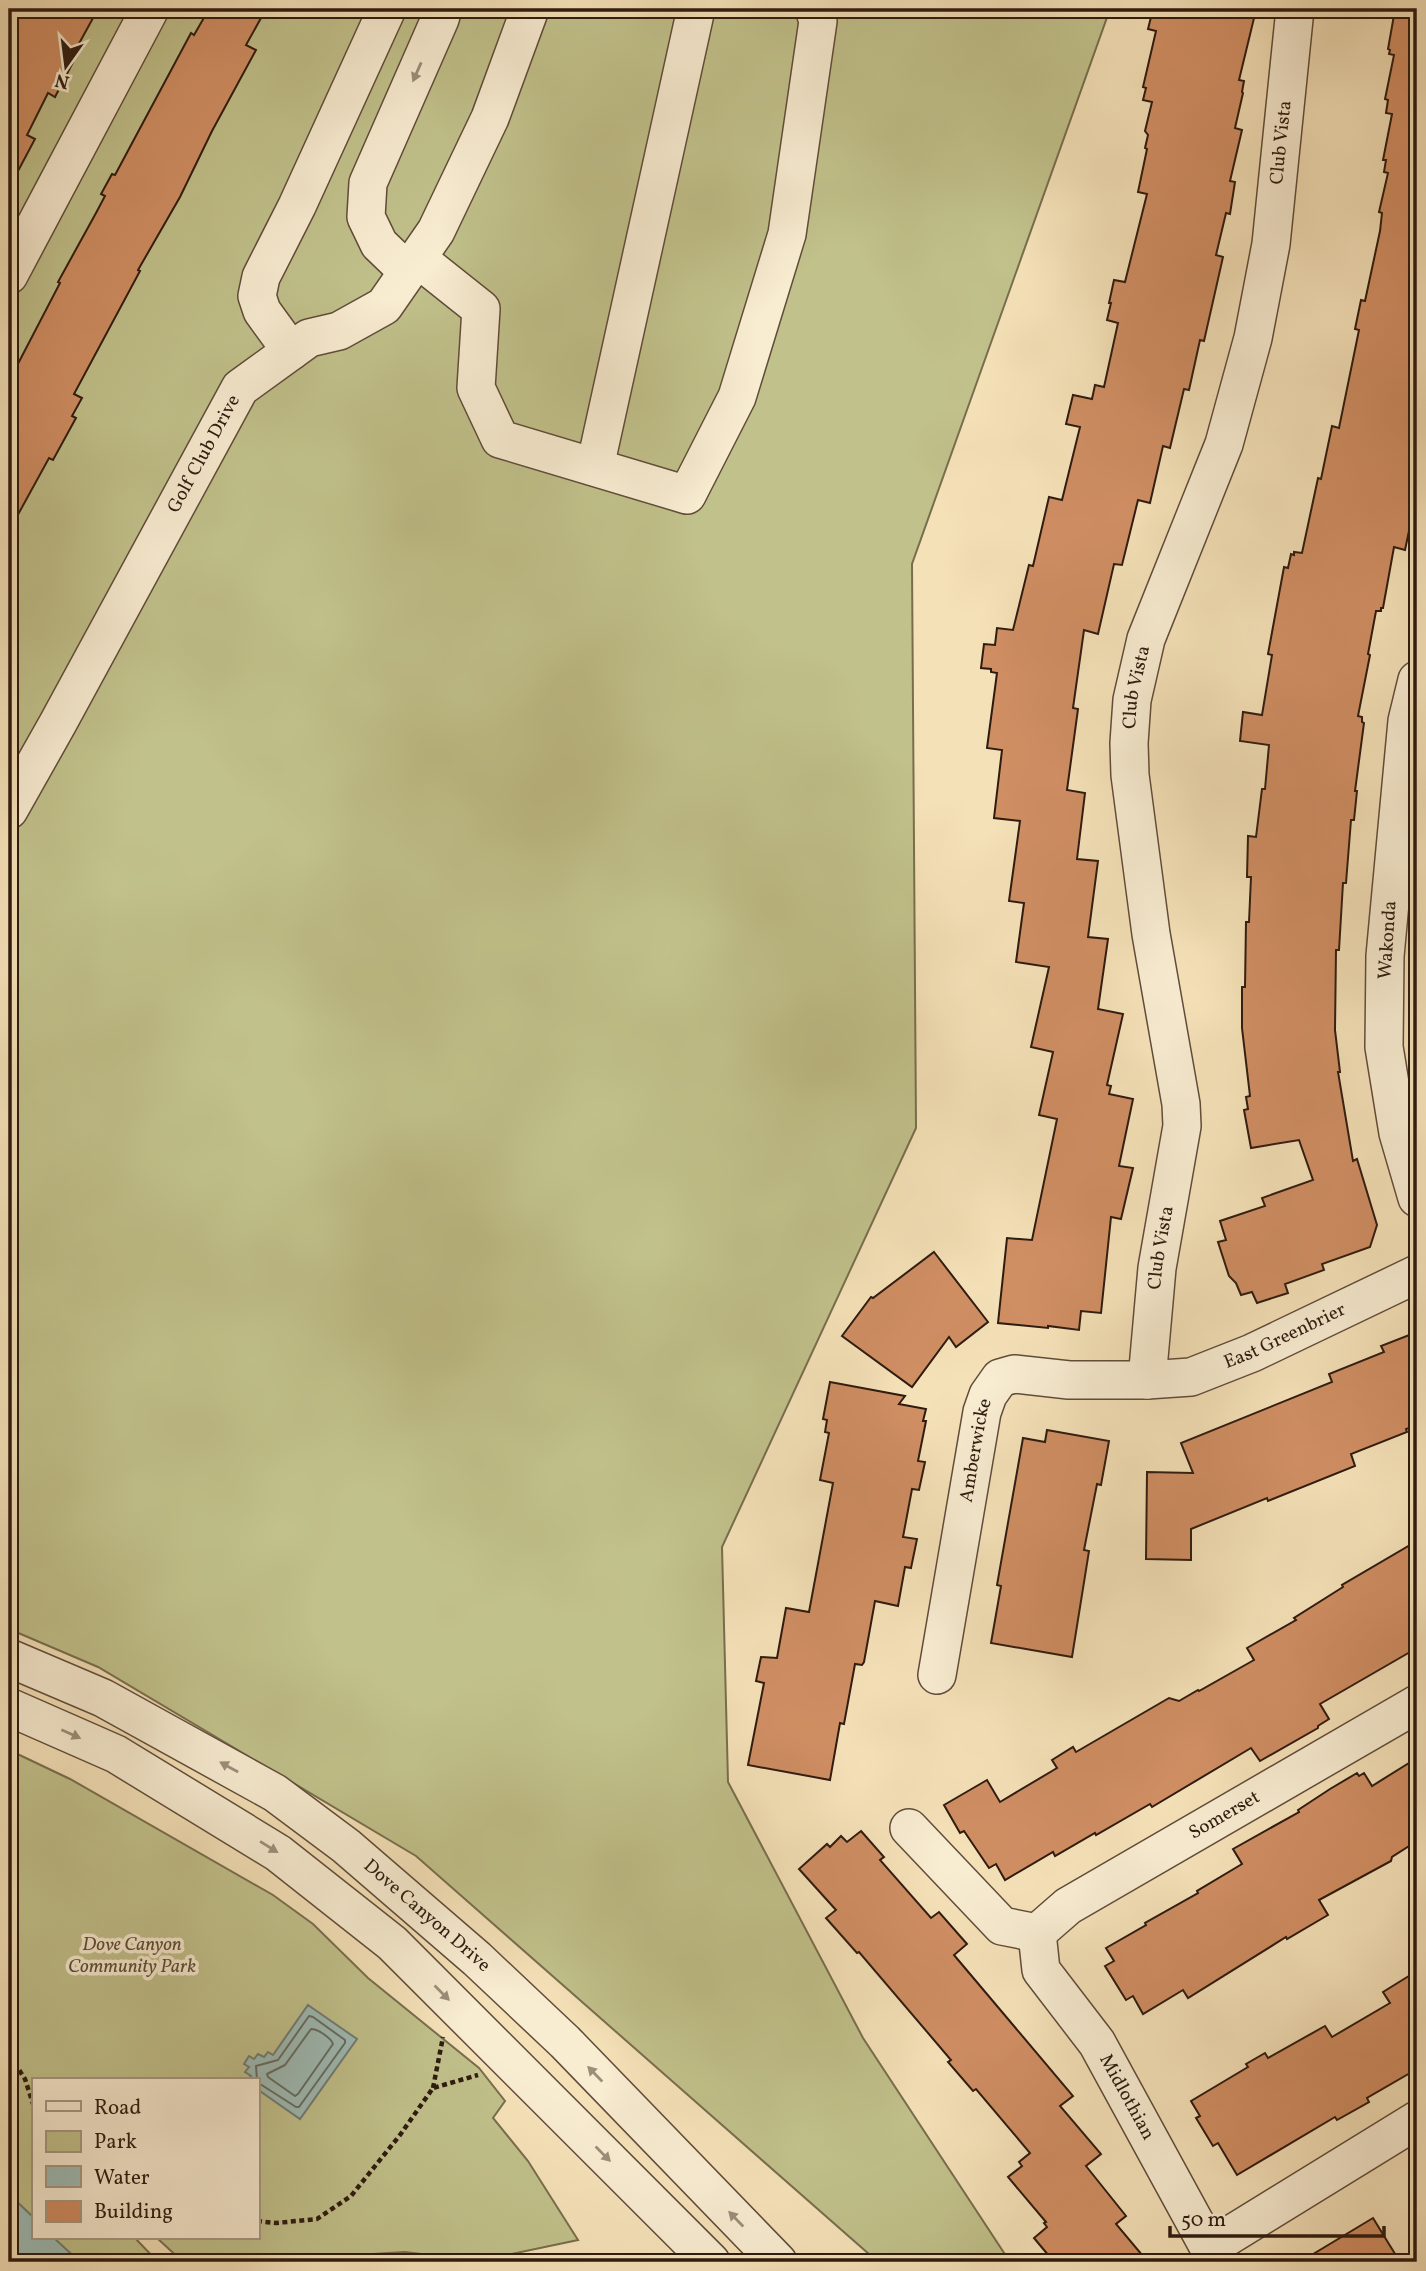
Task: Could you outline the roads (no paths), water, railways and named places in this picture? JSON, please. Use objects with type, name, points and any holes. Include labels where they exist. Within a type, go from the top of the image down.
[{"type":"street","points":[[9,275],[150,9]]},
{"type":"street","points":[[291,351],[262,311],[257,296],[261,277],[297,206],[387,9]]},
{"type":"street","points":[[443,9],[368,183],[366,217],[379,244],[481,309],[476,388],[500,439],[687,495],[737,397],[787,234],[818,21],[814,9]]},
{"type":"street","name":"Golf Club Drive","points":[[9,810],[240,388],[309,338],[340,331],[384,306],[436,231],[490,118],[530,9]]},
{"type":"street","points":[[595,467],[696,9]]},
{"type":"street","name":"Club Vista","points":[[1147,1380],[1157,1268],[1182,1126],[1181,1104],[1151,934],[1130,775],[1132,701],[1146,639],[1224,444],[1253,338],[1271,244],[1296,9]]},
{"type":"street","name":"Wakonda","points":[[1417,680],[1407,720],[1385,956],[1384,1047],[1398,1133],[1417,1198]]},
{"type":"street","name":"East Greenbrier","points":[[1147,1380],[1191,1377],[1252,1353],[1417,1274]]},
{"type":"street","name":"Amberwicke","points":[[937,1675],[982,1412],[994,1386],[1000,1378],[1014,1374],[1069,1380],[1147,1380]]},
{"type":"street","name":"Dove Canyon Drive","points":[[9,1658],[103,1698],[275,1793],[346,1846],[477,1959],[565,2042],[778,2262]]},
{"type":"street","name":"Somerset","points":[[1037,1933],[1068,1906],[1417,1703]]},
{"type":"street","points":[[9,1707],[116,1754],[278,1853],[392,1943],[711,2262]]},
{"type":"street","points":[[909,1828],[1002,1926],[1037,1933]]},
{"type":"street","name":"Midlothian","points":[[1037,1933],[1041,1970],[1097,2043],[1214,2255]]},
{"type":"street","points":[[1214,2255],[1417,2120]]},
{"type":"water","points":[[308,2005],[357,2039],[300,2119],[259,2090],[259,2078],[250,2078],[251,2076],[245,2072],[249,2067],[244,2064],[249,2056],[254,2059],[258,2054],[264,2057],[268,2052],[273,2055]]},
{"type":"water","points":[[9,2194],[32,2216],[32,2240],[56,2240],[80,2262],[9,2262]]},
{"type":"park label","name":"Dove Canyon Community Park","points":[[132,1956]]}]
